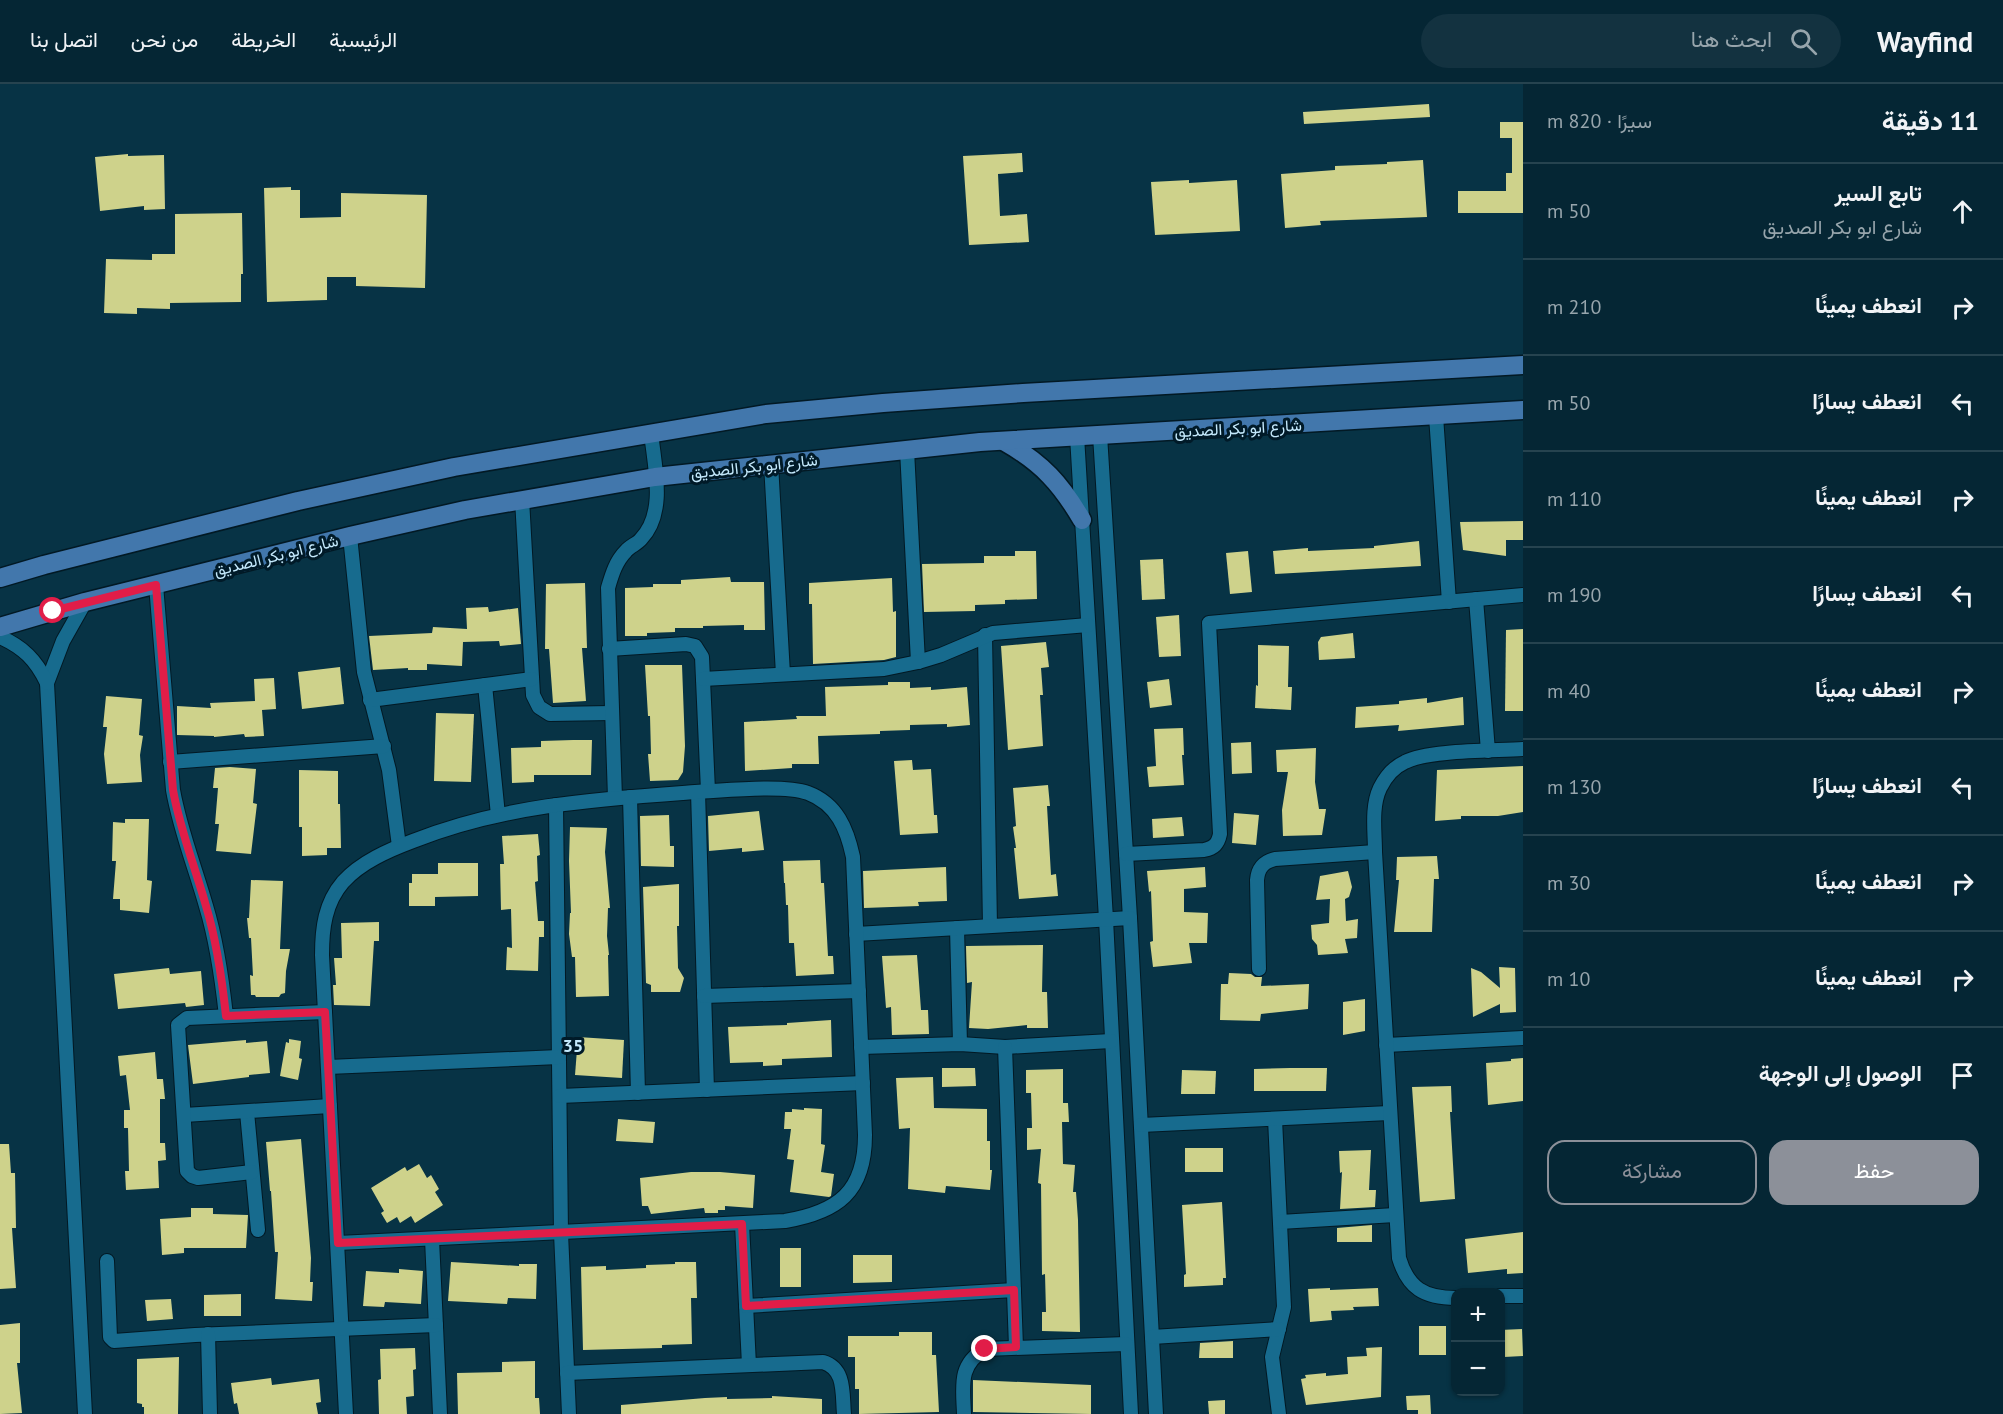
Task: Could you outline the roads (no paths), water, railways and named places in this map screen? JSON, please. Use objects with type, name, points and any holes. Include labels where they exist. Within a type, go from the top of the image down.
[{"type":"main road","points":[[0,578],[320,496],[454,466],[765,414],[883,403],[1066,391],[1523,365]]},
{"type":"main road","name":"شارع ابو بكر الصديق","points":[[0,627],[85,602],[350,536],[522,499],[655,477],[980,442],[1523,410]]},
{"type":"main road","points":[[1005,442],[1042,467],[1058,483],[1082,520]]},
{"type":"street","points":[[1436,416],[1449,602]]},
{"type":"street","points":[[615,798],[608,588],[614,568],[626,551],[642,539],[652,520],[657,498],[651,432]]},
{"type":"street","points":[[1100,435],[1130,918],[1156,1414]]},
{"type":"street","points":[[1077,436],[1106,919],[1131,1414]]},
{"type":"street","points":[[907,450],[918,662]]},
{"type":"street","points":[[771,464],[783,675]]},
{"type":"street","points":[[1079,472],[1102,470]]},
{"type":"street","points":[[522,499],[532,695],[539,707],[550,714],[611,713]]},
{"type":"street","points":[[350,536],[360,646],[370,700],[384,746],[399,846]]},
{"type":"street","points":[[156,585],[170,762],[178,818],[216,944],[226,1016]]},
{"type":"street","points":[[1126,854],[1204,850],[1212,848],[1218,842],[1220,834],[1209,623],[1523,595]]},
{"type":"street","points":[[1476,599],[1488,751]]},
{"type":"street","points":[[47,683],[63,641],[85,602]]},
{"type":"street","points":[[703,679],[884,669],[941,655],[985,635],[1088,625]]},
{"type":"street","points":[[985,635],[990,926]]},
{"type":"street","points":[[0,637],[14,643],[28,654],[39,667],[47,683],[85,1414]]},
{"type":"street","points":[[609,649],[686,644],[695,646],[702,657],[704,996],[707,1089]]},
{"type":"street","points":[[370,700],[532,679]]},
{"type":"street","points":[[485,685],[498,815]]},
{"type":"street","points":[[170,762],[384,746]]},
{"type":"street","points":[[1451,1298],[1423,1293],[1403,1272],[1399,1258],[1375,852],[1375,806],[1379,789],[1389,774],[1403,762],[1419,756],[1523,749]]},
{"type":"street","points":[[338,1243],[785,1221],[823,1212],[838,1203],[851,1190],[860,1173],[865,1155],[853,857],[848,834],[836,814],[823,801],[793,789],[703,792],[556,805],[498,815],[443,829],[373,859],[344,882],[333,897],[322,933],[346,1414]]},
{"type":"street","points":[[630,797],[638,1093]]},
{"type":"street","points":[[556,805],[561,1233],[569,1414]]},
{"type":"street","points":[[1259,969],[1257,880],[1262,866],[1268,861],[1275,860],[1375,852]]},
{"type":"street","points":[[856,934],[1130,918]]},
{"type":"street","points":[[957,928],[960,1044]]},
{"type":"street","points":[[704,996],[859,991]]},
{"type":"street","points":[[252,1172],[198,1178],[187,1171],[178,1025],[187,1018],[325,1012]]},
{"type":"street","points":[[1386,1045],[1523,1038]]},
{"type":"street","points":[[861,1047],[960,1044],[1005,1047],[1111,1041]]},
{"type":"street","points":[[1005,1047],[1016,1347]]},
{"type":"street","points":[[328,1067],[559,1057]]},
{"type":"street","points":[[560,1096],[863,1083]]},
{"type":"street","points":[[184,1115],[330,1106]]},
{"type":"street","points":[[247,1112],[258,1230]]},
{"type":"street","points":[[1141,1125],[1389,1113]]},
{"type":"street","points":[[1275,1119],[1284,1307],[1272,1357],[1279,1414]]},
{"type":"street","points":[[1280,1222],[1395,1215]]},
{"type":"street","points":[[742,1224],[749,1365]]},
{"type":"street","points":[[432,1239],[440,1414]]},
{"type":"street","points":[[107,1261],[110,1337],[114,1341],[208,1334],[436,1325]]},
{"type":"street","points":[[746,1306],[1014,1290]]},
{"type":"street","points":[[1505,1296],[1523,1296]]},
{"type":"street","points":[[1152,1336],[1279,1329]]},
{"type":"street","points":[[208,1334],[210,1414]]},
{"type":"street","points":[[964,1414],[963,1379],[966,1366],[974,1356],[985,1349],[1126,1344]]},
{"type":"street","points":[[567,1373],[823,1362],[830,1364],[839,1373],[844,1414]]},
{"type":"district","name":"35","points":[[573,1046]]}]
